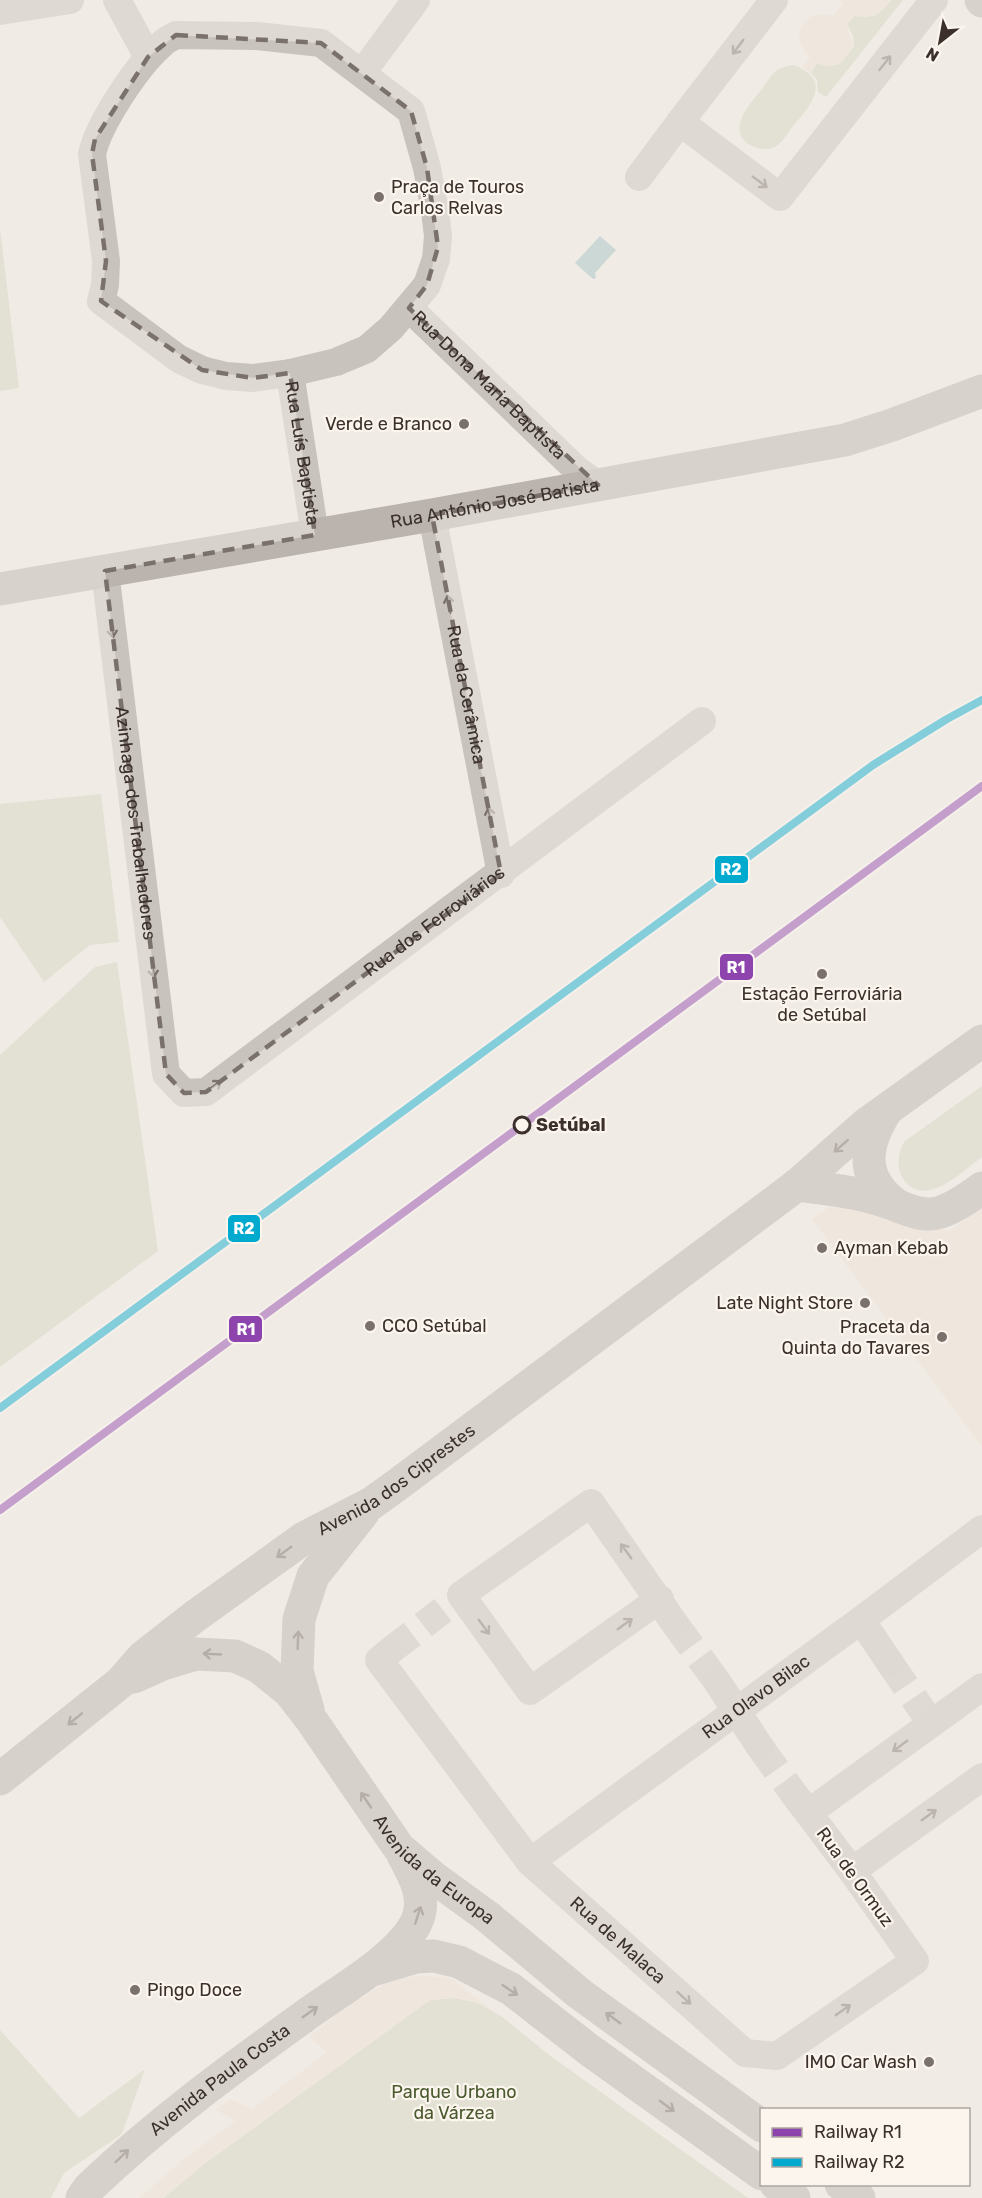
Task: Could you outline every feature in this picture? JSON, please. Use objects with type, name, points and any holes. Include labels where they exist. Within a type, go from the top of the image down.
[{"type":"main road","name":"Rua António José Batista","points":[[0,589],[432,515],[845,440],[892,425],[982,390]]},
{"type":"main road","name":"Avenida dos Ciprestes","points":[[0,1779],[121,1682],[143,1657],[194,1617],[304,1538],[372,1503],[797,1185],[887,1109],[969,1058],[982,1041]]},
{"type":"main road","name":"Avenida dos Ciprestes","points":[[887,1109],[872,1138],[868,1151],[869,1165],[878,1189],[902,1209]]},
{"type":"main road","name":"Avenida dos Ciprestes","points":[[797,1185],[862,1195],[916,1214],[940,1214],[959,1205],[982,1188]]},
{"type":"main road","points":[[310,1718],[297,1671],[299,1618],[313,1576],[372,1503]]},
{"type":"main road","name":"Avenida da Europa","points":[[121,1682],[163,1664],[196,1654],[235,1656],[259,1668],[289,1691],[399,1848],[580,1994],[760,2125]]},
{"type":"main road","points":[[366,1973],[406,1939],[419,1915],[422,1902],[414,1875],[399,1848]]},
{"type":"main road","points":[[366,1973],[416,1957],[434,1956],[459,1962],[511,1989],[588,2049],[760,2173]]},
{"type":"main road","name":"Avenida Paula Costa","points":[[82,2198],[97,2180],[147,2134],[301,2018],[366,1973]]},
{"type":"main road","points":[[779,2186],[794,2198]]},
{"type":"main road","points":[[844,2186],[859,2198]]},
{"type":"street","points":[[0,11],[70,0]]},
{"type":"street","points":[[117,0],[148,57]]},
{"type":"street","points":[[362,73],[416,0]]},
{"type":"street","points":[[639,177],[774,0]]},
{"type":"street","points":[[680,122],[780,197],[934,0]]},
{"type":"street","name":"Rua Dona Maria Baptista","points":[[176,35],[257,36],[321,43],[362,73],[411,111],[427,168],[438,236],[436,259],[427,285],[392,328],[367,349],[336,362],[290,373],[253,378],[226,376],[202,370],[179,360],[101,301],[105,285],[106,261],[92,154],[95,140],[148,57],[163,42],[176,35]]},
{"type":"street","name":"Rua Dona Maria Baptista","points":[[409,308],[576,469],[598,485]]},
{"type":"street","name":"Rua Luís Baptista","points":[[290,373],[315,535]]},
{"type":"street","name":"Rua da Cerâmica","points":[[432,515],[501,874]]},
{"type":"street","name":"Azinhaga dos Trabalhadores","points":[[105,571],[166,1074]]},
{"type":"street","name":"Rua dos Ferroviários","points":[[166,1074],[184,1093],[206,1092],[501,874],[702,721]]},
{"type":"street","points":[[660,1599],[530,1691],[452,1603],[591,1503],[660,1599],[675,1624]]},
{"type":"street","name":"Rua Olavo Bilac","points":[[530,1862],[982,1529]]},
{"type":"street","points":[[861,1620],[890,1663]]},
{"type":"street","name":"Rua de Malaca","points":[[384,1656],[530,1862],[746,2053],[777,2056],[915,1961]]},
{"type":"street","points":[[716,1680],[760,1747]]},
{"type":"street","name":"Rua de Ormuz","points":[[915,1961],[801,1803],[928,1718],[982,1687]]},
{"type":"street","points":[[852,1871],[982,1777]]},
{"type":"highlighted area","points":[[176,35],[321,43],[411,111],[427,168],[438,247],[427,285],[409,308],[598,485],[432,515],[501,874],[206,1092],[184,1093],[166,1074],[105,571],[315,535],[290,373],[253,378],[202,370],[101,301],[106,261],[92,154],[95,139],[148,57]]},
{"type":"green space","points":[[891,0],[903,0],[826,97],[818,92],[817,80],[811,73],[817,63],[827,66],[840,64],[854,46],[853,36],[847,24],[854,16],[876,15]]},
{"type":"green space","points":[[793,65],[812,77],[815,92],[812,100],[779,144],[768,149],[754,147],[740,134],[741,119],[750,103],[774,73],[781,68]]},
{"type":"green space","points":[[0,228],[19,388],[0,391]]},
{"type":"green space","points":[[101,794],[119,942],[90,945],[44,982],[0,917],[0,804]]},
{"type":"green space","points":[[117,962],[158,1251],[0,1367],[0,1055],[95,967]]},
{"type":"green space","points":[[982,1086],[982,1157],[940,1187],[923,1191],[907,1184],[899,1169],[900,1150],[905,1141]]},
{"type":"green space","name":"Parque Urbano da Várzea","points":[[455,1998],[478,2003],[501,2016],[548,2054],[748,2198],[163,2198],[204,2164],[430,2000]]},
{"type":"green space","points":[[0,2030],[79,2118],[145,2069],[122,2134],[64,2173],[51,2198],[0,2198]]},
{"type":"shaded area","points":[[841,0],[891,0],[884,9],[873,16],[854,16],[846,25],[853,42],[849,53],[840,63],[827,66],[817,63],[810,73],[802,67],[810,57],[803,50],[799,38],[800,29],[806,20],[816,14],[833,15],[843,4]]},
{"type":"shaded area","name":"Praceta da Quinta do Tavares","points":[[833,1204],[949,1231],[982,1208],[982,1447],[812,1219]]},
{"type":"shaded area","points":[[424,1976],[451,1978],[500,2016],[478,2003],[455,1998],[430,2000],[204,2164],[163,2198],[139,2198],[185,2158],[235,2121],[215,2110],[231,2099],[252,2109],[327,2052],[309,2037],[338,2013],[391,1979]]},
{"type":"water","points":[[600,236],[616,250],[595,273],[596,278],[593,279],[575,263]]},
{"type":"tunnel","points":[[390,1651],[443,1610]]},
{"type":"tunnel","points":[[675,1624],[716,1680]]},
{"type":"tunnel","points":[[890,1663],[924,1713]]},
{"type":"tunnel","points":[[760,1747],[794,1794]]},
{"type":"rail line","name":"R2","points":[[0,1408],[873,765],[982,700]]},
{"type":"rail line","name":"R1","points":[[0,1510],[982,786]]},
{"type":"place","name":"Praça de Touros Carlos Relvas","points":[[379,197]]},
{"type":"place","name":"Verde e Branco","points":[[464,424]]},
{"type":"place","name":"Estação Ferroviária de Setúbal","points":[[822,974]]},
{"type":"place","name":"Setúbal","points":[[522,1125]]},
{"type":"place","name":"Ayman Kebab","points":[[822,1248]]},
{"type":"place","name":"Late Night Store","points":[[865,1303]]},
{"type":"place","name":"CCO Setúbal","points":[[370,1326]]},
{"type":"place","name":"Praceta da Quinta do Tavares","points":[[942,1337]]},
{"type":"place","name":"Pingo Doce","points":[[135,1990]]},
{"type":"place","name":"IMO Car Wash","points":[[929,2062]]}]
